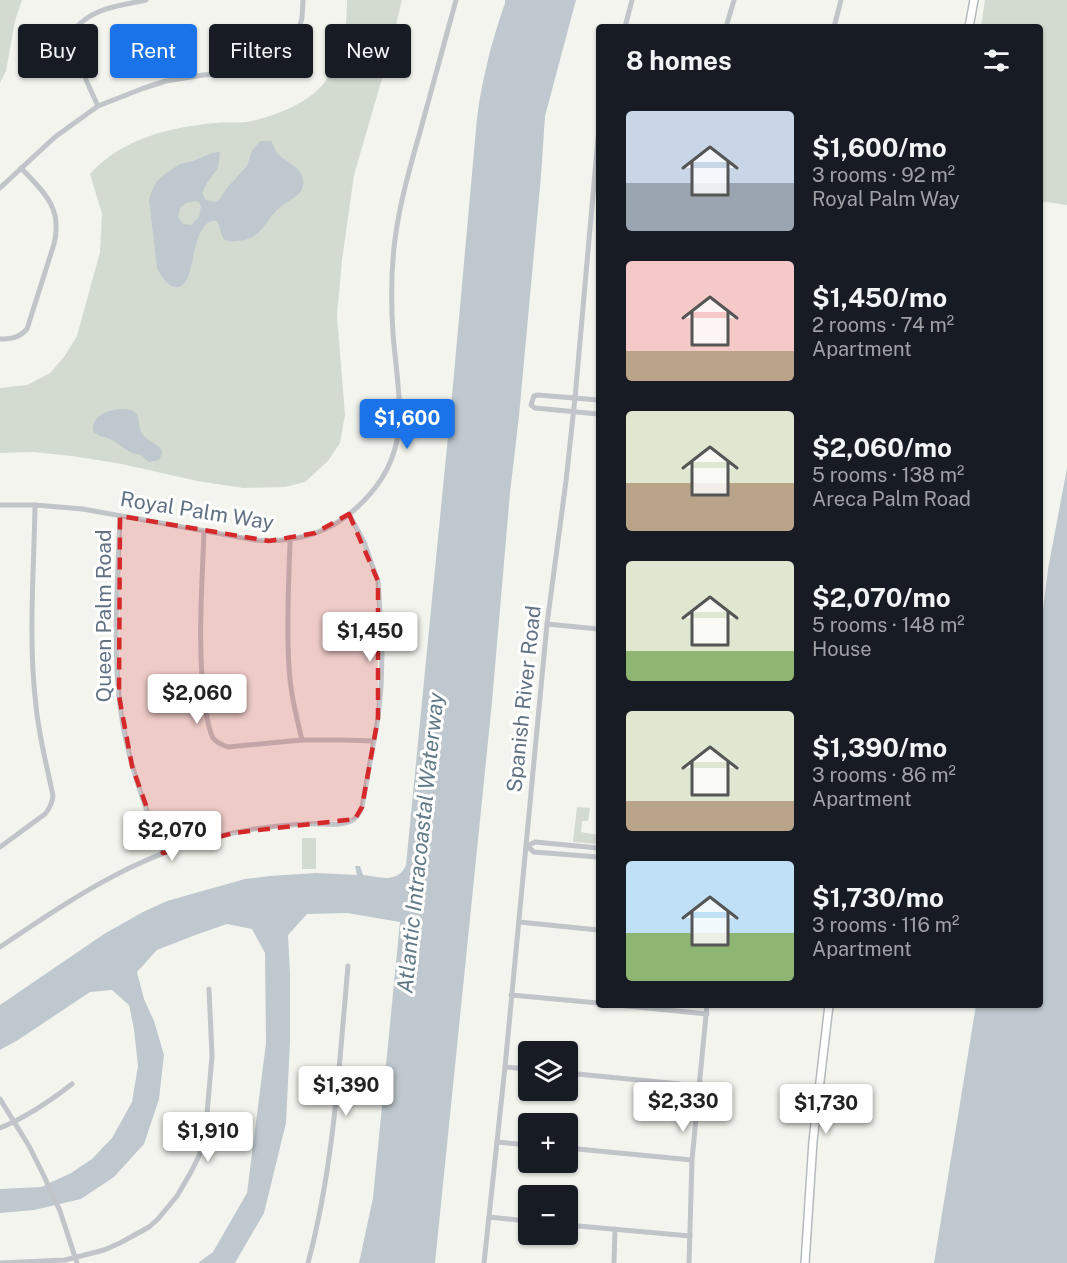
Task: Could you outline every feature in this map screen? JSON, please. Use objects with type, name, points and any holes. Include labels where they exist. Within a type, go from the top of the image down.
[{"type":"main road","points":[[970,24],[974,0]]},
{"type":"main road","points":[[805,1263],[813,1141],[830,1008]]},
{"type":"street","points":[[98,106],[74,49],[71,37],[75,28],[89,16],[111,7],[146,0]]},
{"type":"street","points":[[0,188],[55,137],[98,106],[166,81],[203,75],[246,73],[269,66],[284,55],[295,41],[301,24],[303,0]]},
{"type":"street","name":"Royal Palm Way","points":[[0,505],[83,509],[269,541],[290,540],[328,528],[366,500],[379,484],[391,460],[398,434],[400,407],[392,292],[395,241],[404,191],[456,0]]},
{"type":"street","points":[[626,24],[632,0]]},
{"type":"street","points":[[727,24],[734,0]]},
{"type":"street","points":[[835,24],[841,0]]},
{"type":"street","name":"Spanish River Road","points":[[484,1263],[527,846],[547,624],[568,469],[596,161]]},
{"type":"street","points":[[0,339],[16,338],[27,329],[56,238],[56,218],[52,205],[45,193],[21,168]]},
{"type":"street","points":[[596,400],[538,395],[534,396],[531,402],[535,408],[596,414]]},
{"type":"street","points":[[0,847],[45,814],[52,801],[33,678],[35,505]]},
{"type":"street","points":[[0,947],[103,880],[163,853],[207,839],[258,828],[343,824],[354,820],[360,814],[378,718],[382,654],[378,588],[374,569],[364,542],[349,514]]},
{"type":"street","name":"Queen Palm Road","points":[[120,516],[116,644],[122,715],[132,766],[163,853]]},
{"type":"street","points":[[204,531],[201,666],[206,712],[212,736],[216,742],[228,747],[302,740],[374,741]]},
{"type":"street","points":[[290,540],[289,667],[294,706],[302,740]]},
{"type":"street","points":[[547,624],[596,628]]},
{"type":"street","points":[[596,848],[536,842],[527,846],[534,852],[596,857]]},
{"type":"street","points":[[519,922],[596,930]]},
{"type":"street","points":[[308,1263],[322,1202],[332,1139],[348,966]]},
{"type":"street","points":[[0,1263],[76,1260],[104,1250],[149,1227],[177,1196],[199,1156],[205,1137],[212,1035],[209,989]]},
{"type":"street","points":[[511,995],[596,1003]]},
{"type":"street","points":[[647,1008],[707,1014]]},
{"type":"street","points":[[689,1263],[692,1160],[707,1008]]},
{"type":"street","points":[[505,1067],[518,1068]]},
{"type":"street","points":[[578,1074],[700,1086]]},
{"type":"street","points":[[0,1128],[47,1103],[72,1084]]},
{"type":"street","points":[[0,1099],[29,1146],[44,1176],[60,1211],[76,1260]]},
{"type":"street","points":[[497,1142],[518,1144]]},
{"type":"street","points":[[578,1149],[692,1160]]},
{"type":"street","points":[[489,1217],[518,1220]]},
{"type":"street","points":[[578,1226],[690,1236]]},
{"type":"street","points":[[614,1263],[615,1229]]},
{"type":"highlighted area","points":[[349,514],[378,581],[378,718],[362,807],[355,819],[233,833],[163,853],[132,766],[119,696],[120,516],[269,541],[315,533]]},
{"type":"shaded area","points":[[0,0],[22,0],[15,21],[6,71],[0,83]]},
{"type":"shaded area","points":[[347,0],[402,0],[396,24],[345,24]]},
{"type":"shaded area","points":[[985,0],[1067,0],[1067,205],[1043,201],[1043,24],[981,24]]},
{"type":"shaded area","points":[[327,78],[382,78],[354,175],[337,315],[345,415],[340,443],[328,461],[305,482],[285,487],[243,488],[72,456],[33,452],[0,453],[0,388],[27,385],[50,373],[64,357],[77,336],[100,252],[102,214],[90,174],[116,152],[147,137],[198,125],[257,120],[299,103],[317,91]]},
{"type":"shaded area","points":[[577,807],[590,808],[588,821],[582,821],[581,832],[596,835],[596,844],[573,842]]},
{"type":"shaded area","points":[[302,838],[316,838],[316,869],[302,869]]},
{"type":"water","name":"Atlantic Intracoastal Waterway","points":[[505,0],[576,0],[545,116],[492,702],[435,1263],[359,1263],[373,1198],[400,922],[347,913],[307,914],[288,935],[290,1041],[286,1123],[264,1213],[235,1263],[198,1263],[213,1252],[247,1193],[266,1043],[265,953],[252,929],[227,924],[198,934],[157,950],[137,972],[164,1055],[159,1099],[144,1144],[114,1177],[81,1199],[34,1210],[0,1213],[0,1189],[41,1187],[71,1173],[92,1159],[112,1138],[132,1102],[138,1066],[129,1005],[112,990],[90,992],[0,1050],[0,1005],[104,934],[167,901],[245,879],[316,873],[357,875],[355,866],[360,866],[363,875],[388,878],[398,875],[406,865],[477,118],[488,60]]},
{"type":"water","points":[[260,141],[271,141],[279,155],[302,175],[302,190],[278,209],[261,230],[251,238],[227,241],[223,238],[217,221],[210,222],[200,234],[187,279],[179,287],[170,285],[157,268],[149,200],[157,181],[180,164],[220,152],[218,168],[202,193],[206,200],[216,202],[247,166],[252,151]],"holes":[[[199,202],[201,207],[199,217],[191,225],[183,224],[178,217],[180,208],[186,203]]]},
{"type":"water","points":[[122,409],[137,414],[143,435],[162,450],[159,460],[149,462],[141,455],[93,431],[93,425],[98,417],[112,410]]},
{"type":"water","points":[[1067,468],[1067,1263],[934,1263],[976,1008],[1043,1008],[1043,610],[1048,569]]}]
